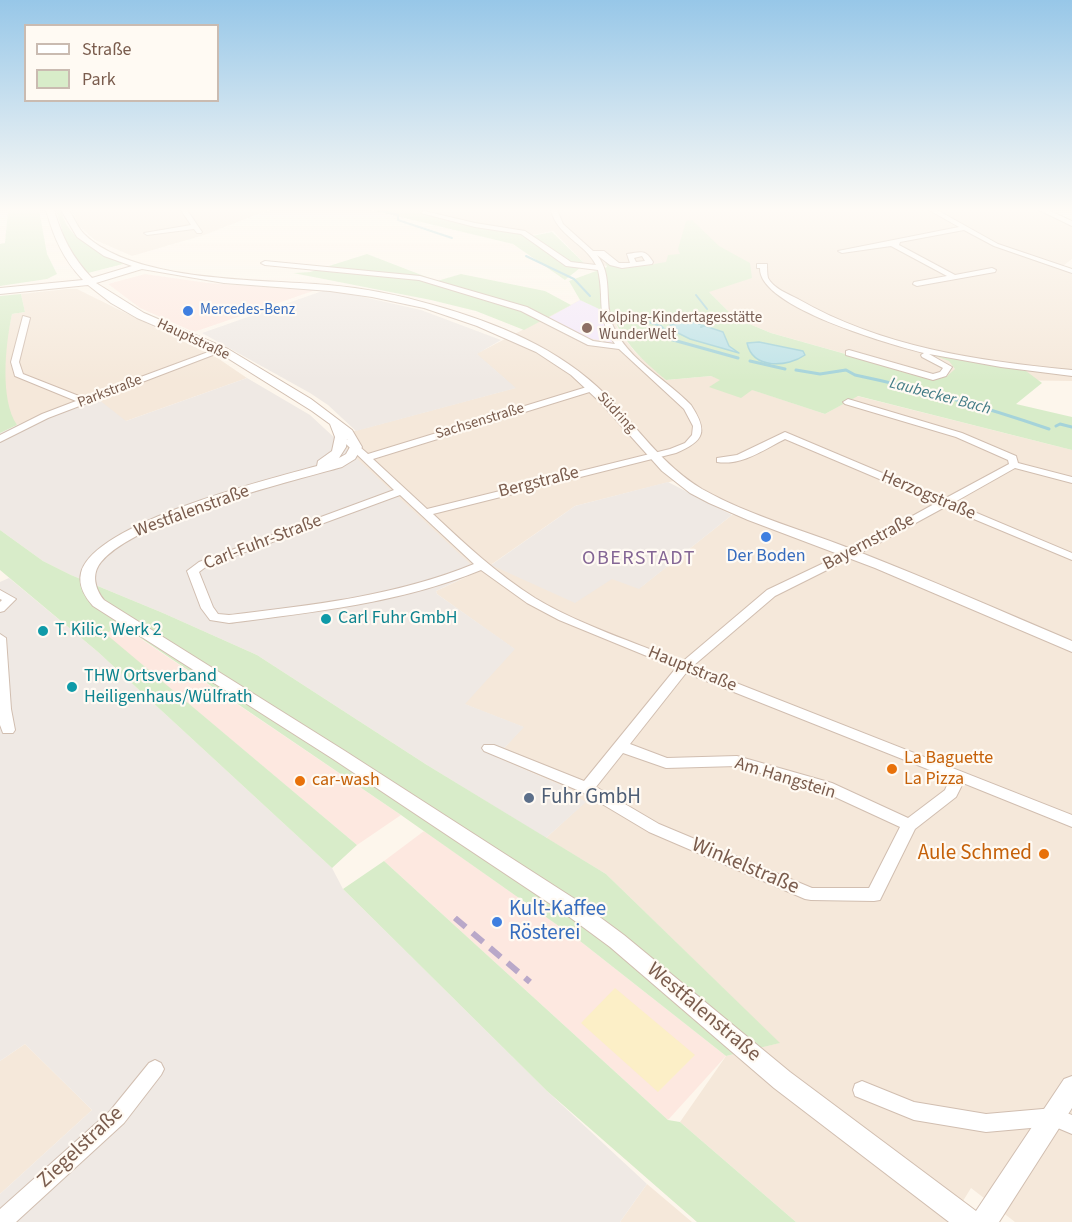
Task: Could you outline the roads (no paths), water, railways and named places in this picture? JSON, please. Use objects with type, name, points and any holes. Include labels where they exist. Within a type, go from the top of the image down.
[{"type":"street","points":[[55,283],[69,273],[66,267]]},
{"type":"street","name":"Hauptstraße","points":[[75,267],[86,280],[119,304],[222,350],[300,396],[352,436],[356,447]]},
{"type":"street","points":[[0,291],[86,280],[129,267]]},
{"type":"street","name":"Südring","points":[[146,267],[205,279],[350,291],[430,307],[472,320],[529,344],[570,370],[593,388],[654,455],[689,486],[715,501],[852,554],[1072,646]]},
{"type":"street","points":[[307,267],[420,278],[524,309],[591,343],[621,347]]},
{"type":"street","points":[[594,267],[602,268],[605,317],[621,347]]},
{"type":"street","points":[[764,267],[762,274],[765,281],[802,306],[836,321],[906,344],[966,358],[1072,373]]},
{"type":"street","points":[[935,267],[954,277]]},
{"type":"street","points":[[918,284],[992,270]]},
{"type":"street","points":[[40,286],[86,280]]},
{"type":"street","points":[[26,318],[15,363],[19,376],[85,402]]},
{"type":"street","points":[[849,353],[933,377],[943,374],[948,367],[936,358],[905,347],[906,344]]},
{"type":"street","name":"Bergstraße","points":[[426,512],[688,445],[697,436],[697,422],[680,400],[621,347]]},
{"type":"street","name":"Parkstraße","points":[[0,439],[45,416],[222,350]]},
{"type":"street","name":"Sachsenstraße","points":[[368,457],[593,388]]},
{"type":"street","points":[[848,402],[960,435],[1012,458],[1014,465],[1072,480]]},
{"type":"street","name":"Hauptstraße","points":[[334,421],[342,436],[368,457],[482,565],[507,586],[563,617],[1072,821]]},
{"type":"street","name":"Herzogstraße","points":[[721,460],[739,458],[785,435],[1072,556]]},
{"type":"street","name":"Westfalenstraße","points":[[298,476],[327,462],[339,451],[342,436]]},
{"type":"street","name":"Westfalenstraße","points":[[356,447],[351,456],[338,464],[196,508],[121,539],[94,560],[88,575],[88,590],[104,609],[241,694],[571,907],[617,941],[744,1049],[970,1222]]},
{"type":"street","name":"Bayernstraße","points":[[684,667],[771,593],[852,554],[1014,465]]},
{"type":"street","name":"Carl-Fuhr-Straße","points":[[403,490],[233,552],[193,571],[207,608],[214,617],[229,619],[359,603],[433,585],[482,565]]},
{"type":"street","points":[[0,594],[10,599],[0,608]]},
{"type":"street","points":[[0,638],[2,654],[1,719],[8,730]]},
{"type":"street","points":[[588,788],[684,667]]},
{"type":"street","name":"Am Hangstein","points":[[622,747],[666,763],[737,761],[827,787],[909,825]]},
{"type":"street","name":"Winkelstraße","points":[[489,748],[588,788],[654,828],[811,894],[874,895],[909,825]]},
{"type":"street","points":[[909,825],[951,793],[959,775]]},
{"type":"street","name":"Ziegelstraße","points":[[1,1222],[117,1117],[155,1069]]},
{"type":"street","points":[[984,1222],[1027,1153],[1063,1121],[1072,1087]]},
{"type":"street","points":[[862,1090],[914,1111],[987,1124],[1063,1121]]},
{"type":"water","points":[[687,320],[723,332],[729,346],[739,353],[690,339],[670,329],[670,325]]},
{"type":"water","points":[[759,342],[803,351],[805,355],[781,364],[764,362],[756,358],[747,343]]},
{"type":"waterway","name":"Laubecker Bach","points":[[549,267],[574,279],[590,296]]},
{"type":"waterway","points":[[696,295],[707,309]]},
{"type":"waterway","points":[[701,327],[711,322],[708,313]]},
{"type":"waterway","name":"Laubecker Bach","points":[[626,315],[661,326],[668,333],[663,335],[666,338],[738,358]]},
{"type":"waterway","name":"Laubecker Bach","points":[[750,361],[785,369]]},
{"type":"waterway","name":"Laubecker Bach","points":[[796,370],[820,374],[846,370],[855,375],[953,399],[1049,429]]},
{"type":"waterway","name":"Laubecker Bach","points":[[1056,426],[1060,424],[1072,427]]},
{"type":"railway","points":[[457,920],[455,918],[530,982]]},
{"type":"place","name":"Mercedes-Benz","points":[[188,311]]},
{"type":"place","name":"Kolping-Kindertagesstätte WunderWelt","points":[[587,328]]},
{"type":"place","name":"Der Boden","points":[[766,537]]},
{"type":"place","name":"Carl Fuhr GmbH","points":[[326,619]]},
{"type":"place","name":"T. Kilic, Werk 2","points":[[43,631]]},
{"type":"place","name":"THW Ortsverband Heiligenhaus/Wülfrath","points":[[72,687]]},
{"type":"place","name":"La Baguette La Pizza","points":[[892,769]]},
{"type":"place","name":"car-wash","points":[[300,781]]},
{"type":"place","name":"Fuhr GmbH","points":[[529,798]]},
{"type":"place","name":"Aule Schmed","points":[[1044,854]]},
{"type":"place","name":"Kult-Kaffee Rösterei","points":[[497,922]]},
{"type":"district","name":"OBERSTADT","points":[[639,560]]}]
